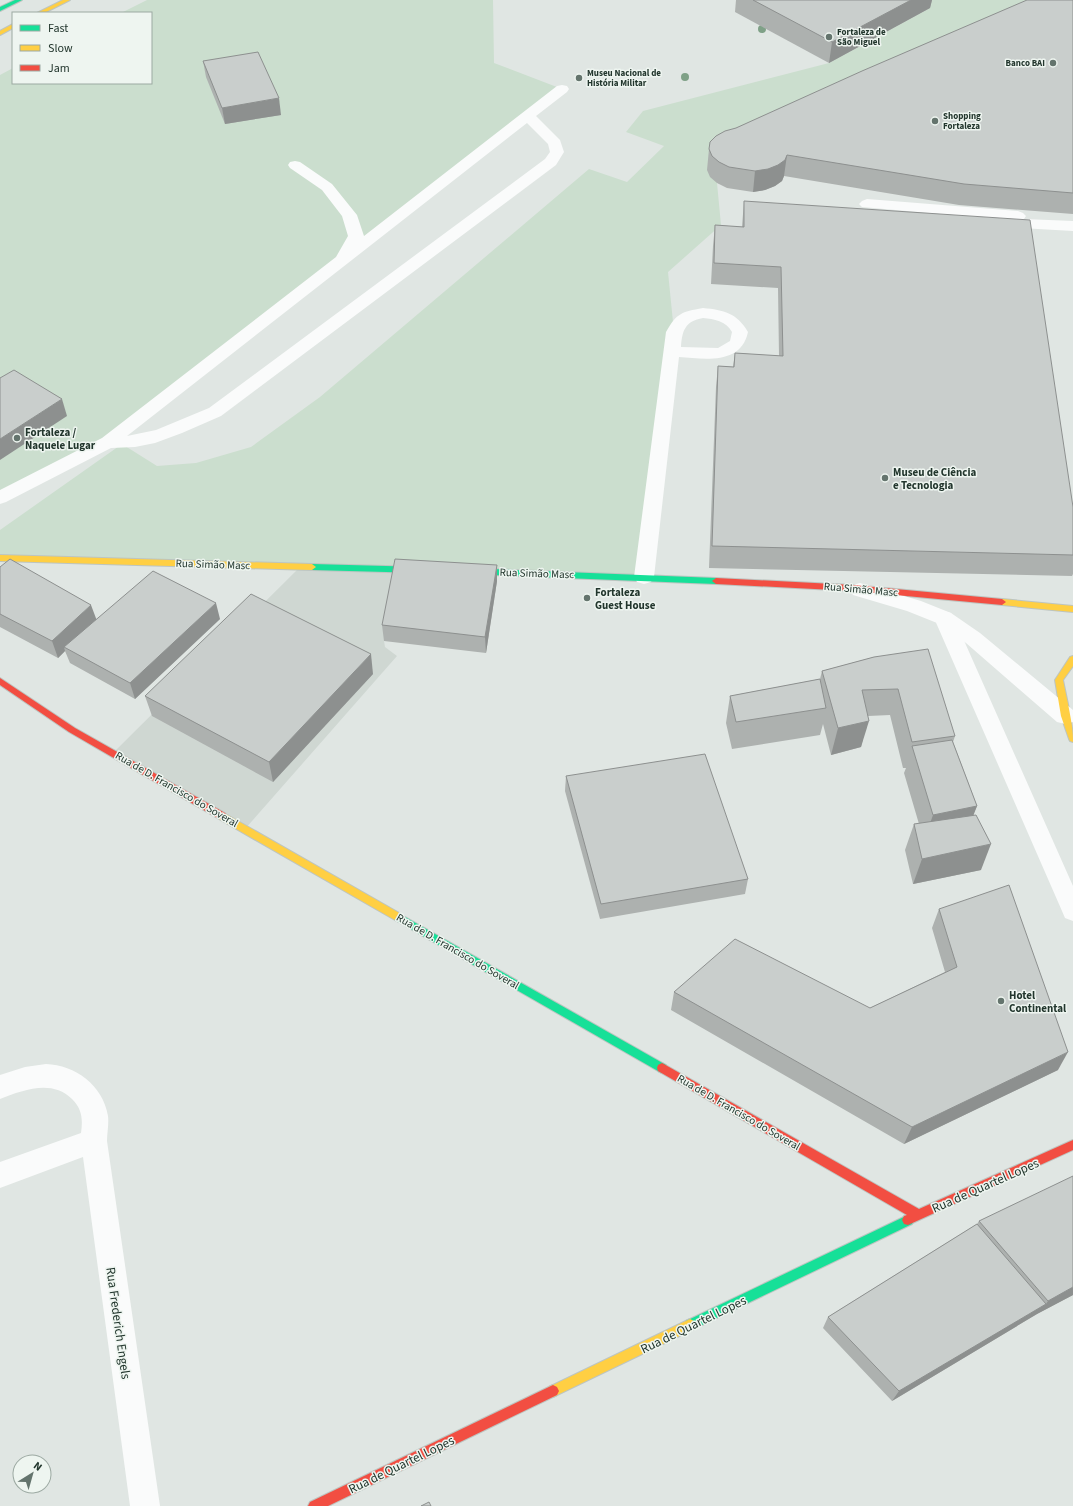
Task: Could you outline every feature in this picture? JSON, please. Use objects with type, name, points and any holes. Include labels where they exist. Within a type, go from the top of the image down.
[{"type":"street","points":[[0,9],[19,0]]},
{"type":"street","points":[[42,12],[67,0]]},
{"type":"street","points":[[0,33],[12,27]]},
{"type":"street","name":"Rua Simão Masc","points":[[0,558],[430,570]]},
{"type":"street","name":"Rua Simão Masc","points":[[461,571],[644,577],[853,588],[1073,609]]},
{"type":"street","points":[[853,588],[914,606],[944,618],[973,638],[1065,716]]},
{"type":"street","points":[[1073,659],[1059,680],[1065,716],[1073,739]]},
{"type":"street","name":"Rua de D. Francisco do Soveral","points":[[0,681],[72,730],[918,1215]]},
{"type":"street","name":"Rua Frederich Engels","points":[[0,1087],[32,1078],[52,1076],[68,1081],[82,1091],[90,1100],[95,1116],[94,1141],[145,1506]]},
{"type":"street","points":[[0,1175],[94,1141]]},
{"type":"street","name":"Rua de Quartel Lopes","points":[[314,1506],[918,1215],[1073,1145]]},
{"type":"lane","points":[[0,498],[108,442],[562,90]]},
{"type":"lane","points":[[108,442],[122,444],[168,432],[215,412],[551,162],[557,152],[555,143],[528,116]]},
{"type":"lane","points":[[296,165],[327,186],[349,215],[356,236],[341,261]]},
{"type":"lane","points":[[1073,218],[862,209],[1073,226]]},
{"type":"lane","points":[[644,577],[672,351]]},
{"type":"lane","points":[[944,618],[1073,911]]},
{"type":"shaded area","points":[[300,567],[398,569],[384,641],[385,647],[397,656],[245,829],[113,753]]},
{"type":"green space","points":[[147,0],[493,0],[494,63],[562,89],[108,442],[0,491],[0,75],[12,69],[12,84],[152,84],[152,12],[123,12]]},
{"type":"green space","points":[[928,0],[1073,0],[742,186],[717,183],[721,225],[668,272],[674,332],[644,577],[0,558],[0,530],[122,444],[157,466],[196,463],[251,447],[320,397],[589,169],[627,182],[664,146],[626,132],[643,111],[829,63],[930,8]]},
{"type":"building","points":[[753,0],[911,0],[832,42]]},
{"type":"building","name":"Shopping Fortaleza","points":[[1027,0],[1073,0],[1073,193],[964,184],[787,155],[785,160],[778,165],[768,169],[755,171],[729,167],[719,162],[712,156],[709,149],[710,142],[716,136],[725,131],[736,128],[862,71]]},
{"type":"building","points":[[258,52],[279,98],[222,108],[203,61]]},
{"type":"building","name":"Museu de Ciência e Tecnologia","points":[[744,201],[1030,220],[1073,507],[1073,555],[712,546],[718,366],[734,367],[735,353],[783,356],[781,267],[714,263],[715,225],[744,227]]},
{"type":"building","points":[[14,370],[62,399],[0,439],[0,378]]},
{"type":"building","points":[[10,559],[91,605],[52,641],[0,614],[0,567]]},
{"type":"building","points":[[395,559],[497,565],[485,637],[382,625]]},
{"type":"building","points":[[153,571],[216,603],[130,683],[64,647]]},
{"type":"building","points":[[251,594],[371,654],[269,762],[145,696]]},
{"type":"building","points":[[928,649],[955,736],[912,742],[898,689],[862,690],[869,721],[838,728],[822,671],[874,657]]},
{"type":"building","points":[[820,679],[826,708],[736,722],[730,696]]},
{"type":"building","points":[[952,740],[977,806],[933,815],[912,746]]},
{"type":"building","points":[[705,754],[748,879],[601,904],[566,776]]},
{"type":"building","points":[[976,815],[991,844],[922,859],[914,824]]},
{"type":"building","name":"Hotel Continental","points":[[1009,885],[1068,1052],[912,1127],[674,992],[735,939],[870,1008],[957,967],[939,909]]},
{"type":"building","points":[[1073,1176],[1073,1287],[1048,1301],[979,1221]]},
{"type":"building","points":[[977,1224],[1046,1304],[899,1391],[828,1317]]},
{"type":"building","points":[[429,1502],[431,1506],[421,1506]]},
{"type":"traffic: fast","points":[[0,9],[19,0]]},
{"type":"traffic: fast","points":[[312,567],[423,570]]},
{"type":"traffic: fast","points":[[467,571],[716,581]]},
{"type":"traffic: fast","points":[[398,917],[662,1068]]},
{"type":"traffic: fast","points":[[690,1325],[908,1220]]},
{"type":"traffic: slow","points":[[42,12],[67,0]]},
{"type":"traffic: slow","points":[[0,33],[12,27]]},
{"type":"traffic: slow","points":[[0,558],[312,567]]},
{"type":"traffic: slow","points":[[1002,602],[1073,609]]},
{"type":"traffic: slow","points":[[1073,659],[1059,680],[1065,716],[1073,739]]},
{"type":"traffic: slow","points":[[222,816],[398,917]]},
{"type":"traffic: slow","points":[[553,1391],[690,1325]]},
{"type":"traffic: jam","points":[[716,581],[853,588],[1002,602]]},
{"type":"traffic: jam","points":[[0,681],[72,730],[222,816]]},
{"type":"traffic: jam","points":[[662,1068],[918,1215]]},
{"type":"traffic: jam","points":[[908,1220],[1073,1145]]},
{"type":"traffic: jam","points":[[314,1506],[553,1391]]},
{"type":"place","name":"Fortaleza de São Miguel","points":[[829,37]]},
{"type":"place","name":"Banco BAI","points":[[1053,63]]},
{"type":"place","name":"Museu Nacional de História Militar","points":[[579,78]]},
{"type":"place","name":"Shopping Fortaleza","points":[[935,121]]},
{"type":"place","name":"Fortaleza / Naquele Lugar","points":[[17,438]]},
{"type":"place","name":"Museu de Ciência e Tecnologia","points":[[885,478]]},
{"type":"place","name":"Fortaleza Guest House","points":[[587,598]]},
{"type":"place","name":"Hotel Continental","points":[[1001,1001]]}]
